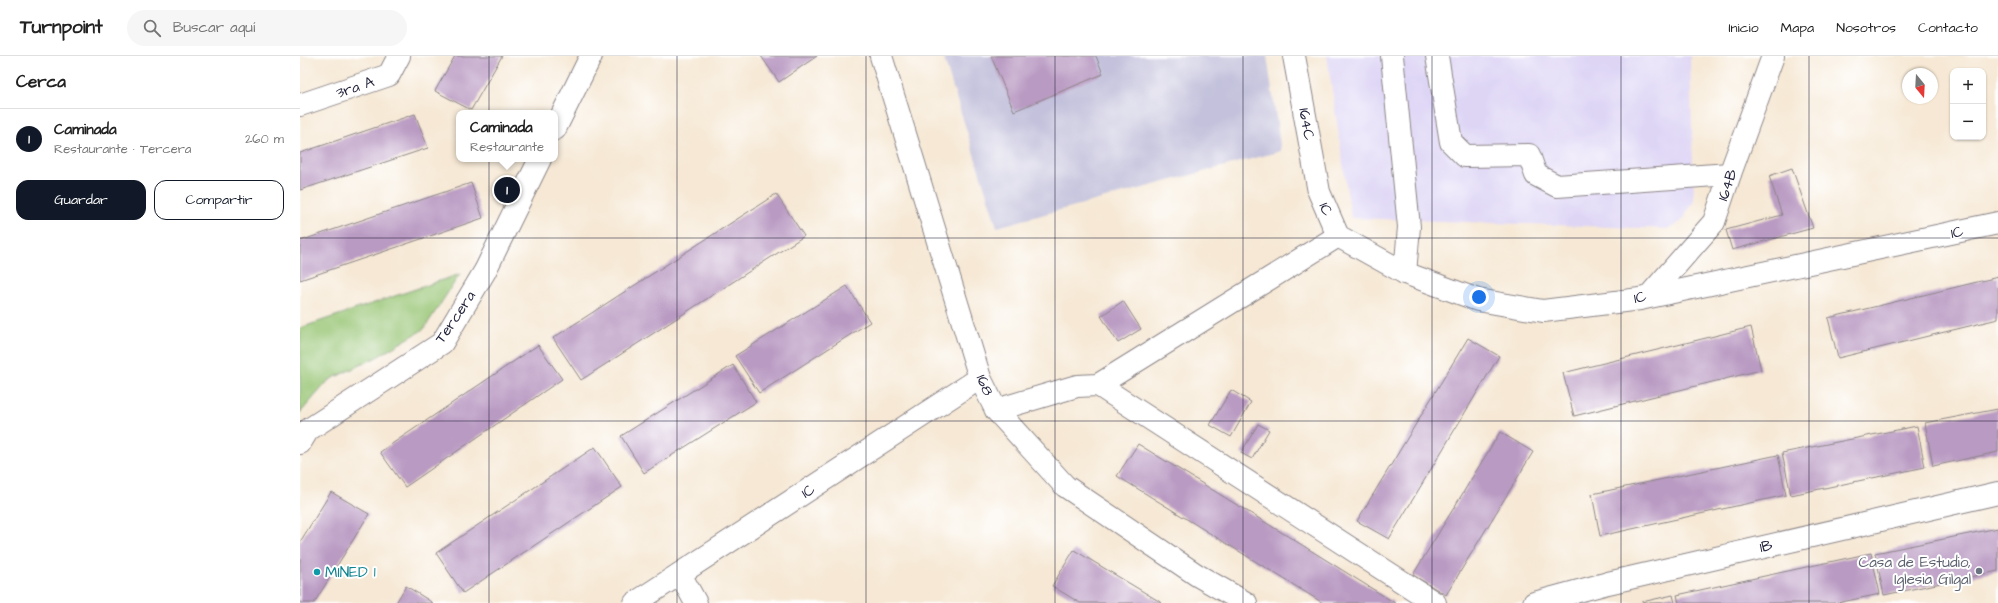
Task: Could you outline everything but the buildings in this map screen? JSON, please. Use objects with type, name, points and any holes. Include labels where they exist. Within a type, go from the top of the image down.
[{"type":"street","name":"3ra A","points":[[300,105],[389,75],[399,56]]},
{"type":"street","points":[[558,123],[591,56]]},
{"type":"street","name":"168","points":[[881,56],[980,378],[996,410],[1065,486],[1197,575],[1246,603]]},
{"type":"street","name":"164C","points":[[1294,56],[1319,192]]},
{"type":"street","points":[[1392,56],[1409,227],[1405,273]]},
{"type":"street","points":[[1437,56],[1451,142],[1465,156],[1529,155],[1536,175],[1556,186],[1730,174]]},
{"type":"street","name":"164B","points":[[1650,295],[1714,222],[1773,56]]},
{"type":"street","name":"Tercera","points":[[300,443],[308,430],[442,343],[485,271],[539,162]]},
{"type":"street","name":"1C","points":[[1319,192],[1338,236],[1405,273],[1478,300],[1543,311],[1640,298],[1998,223]]},
{"type":"street","points":[[996,410],[1077,386],[1098,385],[1338,236]]},
{"type":"street","name":"1C","points":[[635,603],[980,378]]},
{"type":"street","points":[[1098,385],[1435,603]]},
{"type":"street","name":"1B","points":[[1534,603],[1608,583],[1998,493]]},
{"type":"street","points":[[680,574],[696,603]]},
{"type":"shaded area","points":[[943,56],[1267,56],[1281,151],[997,227]]},
{"type":"shaded area","points":[[1327,56],[1690,56],[1694,201],[1682,221],[1669,229],[1351,218]]},
{"type":"green space","points":[[460,274],[424,329],[377,357],[329,380],[300,413],[300,328]]},
{"type":"place","name":"Caminada","points":[[507,190]]},
{"type":"place","name":"Casa de Estudio, Iglesia Gilgal","points":[[1979,571]]},
{"type":"place","name":"MINED 1","points":[[317,572]]}]
